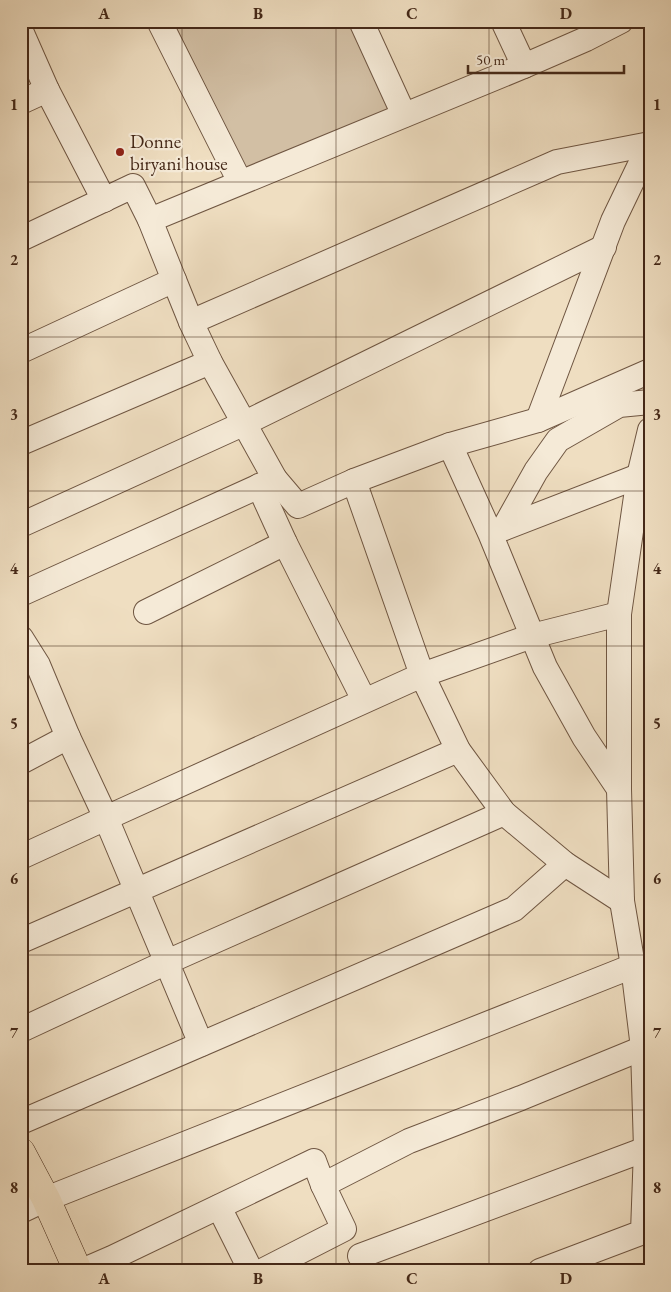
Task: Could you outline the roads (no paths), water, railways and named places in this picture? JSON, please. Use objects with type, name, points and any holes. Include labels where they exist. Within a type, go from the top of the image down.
[{"type":"main road","points":[[21,1152],[46,1199],[78,1271]]},
{"type":"street","points":[[159,21],[240,182]]},
{"type":"street","points":[[362,21],[404,115]]},
{"type":"street","points":[[503,21],[524,66]]},
{"type":"street","points":[[150,220],[524,66],[582,30],[621,21]]},
{"type":"street","points":[[21,31],[47,90],[104,200]]},
{"type":"street","points":[[21,102],[47,90]]},
{"type":"street","points":[[538,420],[613,221],[650,144]]},
{"type":"street","points":[[191,322],[557,162],[650,144]]},
{"type":"street","points":[[21,239],[133,186],[150,220],[191,322],[210,362],[245,423],[267,483],[285,543],[364,700]]},
{"type":"street","points":[[21,525],[245,423],[604,247]]},
{"type":"street","points":[[21,352],[174,280]]},
{"type":"street","points":[[21,443],[210,362]]},
{"type":"street","points":[[267,483],[298,506],[354,481],[450,445],[538,420],[650,371]]},
{"type":"street","points":[[497,531],[558,440],[619,405],[650,402]]},
{"type":"street","points":[[540,1271],[643,1232],[646,1148],[642,1048],[633,966],[622,901],[619,790],[619,614],[639,476],[650,430]]},
{"type":"street","points":[[450,445],[497,531],[532,636],[546,667],[584,737],[619,790]]},
{"type":"street","points":[[497,531],[639,476]]},
{"type":"street","points":[[354,481],[422,676],[458,750],[504,813],[565,864],[622,901]]},
{"type":"street","points":[[21,594],[267,483]]},
{"type":"street","points":[[146,612],[285,543]]},
{"type":"street","points":[[21,857],[364,700],[422,676],[532,636],[619,614]]},
{"type":"street","points":[[21,638],[30,669],[68,737],[106,818],[201,1044]]},
{"type":"street","points":[[21,762],[68,737]]},
{"type":"street","points":[[21,941],[458,750]]},
{"type":"street","points":[[21,1030],[168,962],[504,813]]},
{"type":"street","points":[[21,1122],[514,909],[565,864]]},
{"type":"street","points":[[21,1211],[46,1199],[633,966]]},
{"type":"street","points":[[323,1185],[409,1141],[521,1098],[642,1048]]},
{"type":"street","points":[[82,1271],[314,1161],[323,1185],[363,1264],[646,1148]]},
{"type":"street","points":[[219,1207],[251,1271]]},
{"type":"street","points":[[262,1271],[344,1229]]},
{"type":"place","name":"Donne biryani house","points":[[120,152]]}]
